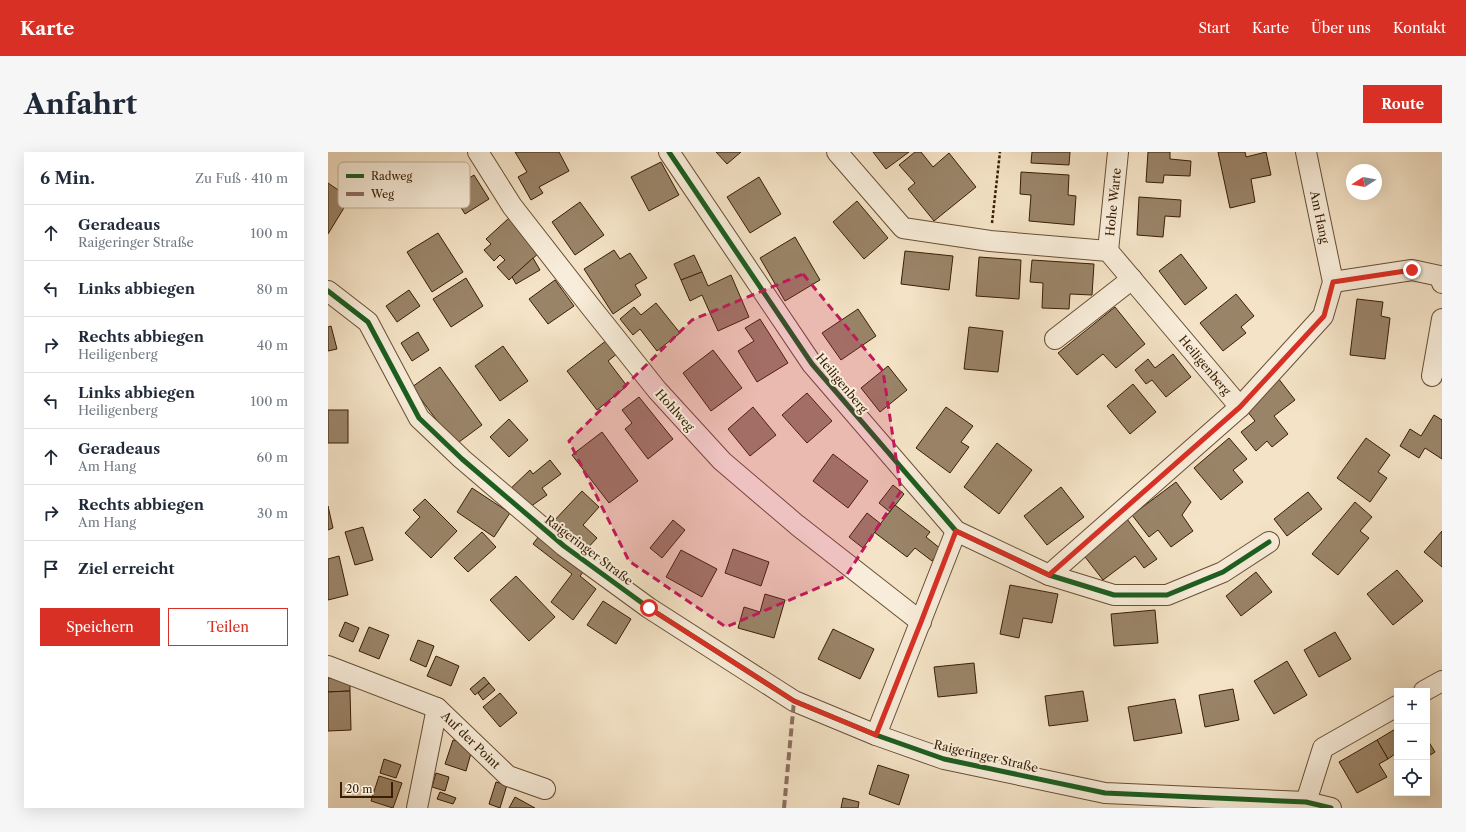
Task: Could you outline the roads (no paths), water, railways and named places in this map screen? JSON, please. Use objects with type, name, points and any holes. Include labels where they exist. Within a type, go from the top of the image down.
[{"type":"street","name":"Hohlweg","points":[[478,152],[512,206],[590,306],[657,390],[722,461],[797,524],[921,622]]},
{"type":"street","name":"Heiligenberg","points":[[669,152],[812,364],[956,531],[1049,575],[1114,595],[1167,595],[1222,572],[1269,542]]},
{"type":"street","points":[[837,152],[903,228],[990,241],[1108,251]]},
{"type":"street","name":"Hohe Warte","points":[[1108,251],[1118,152]]},
{"type":"street","name":"Am Hang","points":[[1240,407],[1324,316],[1333,282],[1306,152]]},
{"type":"street","name":"Heiligenberg","points":[[1108,251],[1240,407]]},
{"type":"street","points":[[1333,282],[1412,270],[1440,276],[1442,283]]},
{"type":"street","points":[[1055,339],[1132,279]]},
{"type":"street","name":"Raigeringer Straße","points":[[328,291],[368,322],[419,418],[462,459],[564,546],[649,608],[794,701],[876,735],[944,759],[1105,793],[1306,802],[1331,808]]},
{"type":"street","points":[[1432,376],[1442,319]]},
{"type":"street","points":[[1049,575],[1240,407]]},
{"type":"street","points":[[876,735],[956,531]]},
{"type":"street","name":"Auf der Point","points":[[328,666],[437,708],[508,776],[545,788]]},
{"type":"street","points":[[1429,688],[1442,681]]},
{"type":"street","points":[[417,808],[437,708]]},
{"type":"street","points":[[1306,802],[1323,748],[1394,708]]}]
